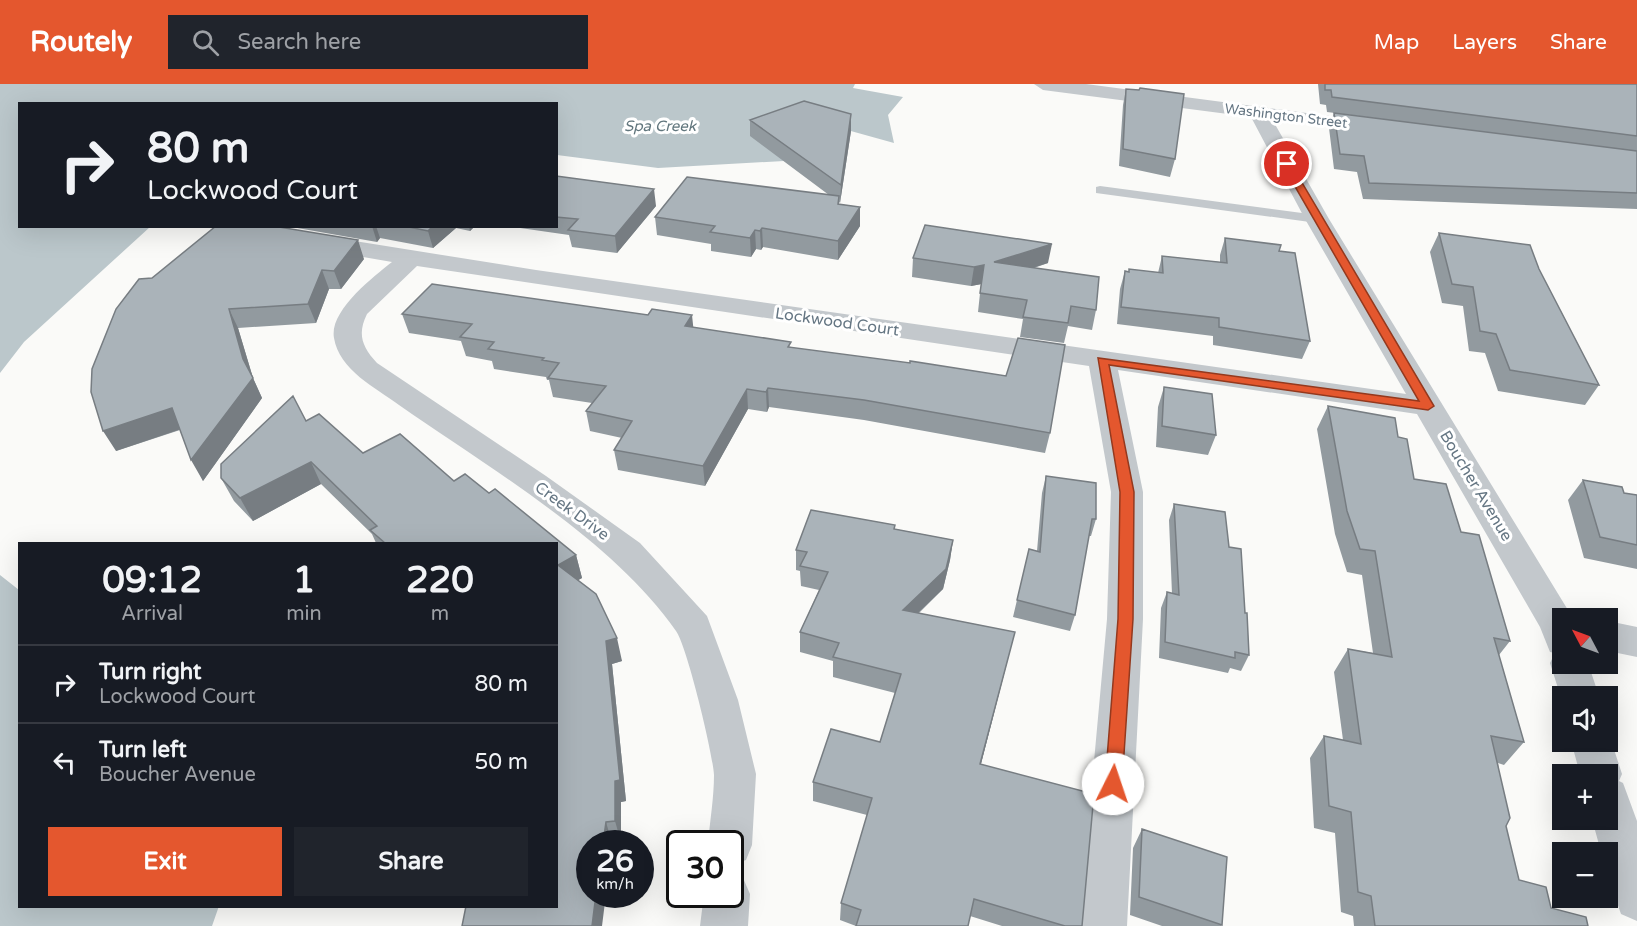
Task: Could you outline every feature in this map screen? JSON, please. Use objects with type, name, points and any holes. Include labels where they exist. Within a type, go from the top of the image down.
[{"type":"street","name":"Washington Street","points":[[1043,84],[1113,89],[1259,113],[1401,130]]},
{"type":"street","name":"Boucher Avenue","points":[[1259,113],[1317,219],[1552,614]]},
{"type":"street","name":"Lockwood Court","points":[[291,237],[548,280],[1428,406]]},
{"type":"street","name":"Creek Drive","points":[[413,257],[355,311],[347,333],[351,350],[367,369],[535,484],[628,552],[694,626],[718,700],[735,774],[731,830]]},
{"type":"street","points":[[1102,360],[1127,492],[1125,619],[1103,926]]},
{"type":"street","points":[[1618,638],[1637,642]]},
{"type":"street","points":[[1617,830],[1637,898]]},
{"type":"street","points":[[724,926],[726,908]]},
{"type":"lane","points":[[1100,190],[1317,219]]},
{"type":"water","name":"Spa Creek","points":[[0,84],[855,84],[853,88],[903,97],[888,115],[894,143],[804,118],[784,161],[658,168],[558,155],[558,102],[18,102],[18,228],[149,228],[24,342],[0,373]]},
{"type":"water","points":[[0,575],[18,589],[18,908],[218,908],[212,926],[0,926]]},
{"type":"building","points":[[1325,84],[1637,84],[1637,136],[1332,97],[1331,90],[1325,90]]},
{"type":"building","points":[[1140,88],[1184,94],[1175,159],[1123,149],[1126,89],[1139,90]]},
{"type":"building","points":[[804,101],[851,114],[841,185],[750,120]]},
{"type":"building","points":[[1334,113],[1637,151],[1637,193],[1369,183],[1364,156],[1340,154]]},
{"type":"building","points":[[558,176],[654,189],[615,236],[568,230],[578,219],[558,217]]},
{"type":"building","points":[[687,177],[839,196],[838,204],[860,207],[838,241],[762,228],[760,231],[755,230],[750,238],[710,232],[715,226],[655,217]]},
{"type":"building","points":[[925,225],[1052,244],[994,262],[1099,277],[1096,310],[1071,306],[1068,323],[1023,317],[1027,300],[980,293],[984,265],[974,267],[913,258]]},
{"type":"building","points":[[214,228],[285,228],[358,240],[334,271],[322,270],[308,304],[229,309],[243,359],[253,378],[191,460],[172,408],[103,431],[91,392],[92,369],[116,309],[139,279],[152,278]]},
{"type":"building","points":[[414,228],[431,228],[428,231]]},
{"type":"building","points":[[1439,233],[1530,245],[1539,269],[1599,385],[1510,370],[1496,334],[1480,331],[1473,287],[1452,284]]},
{"type":"building","points":[[1225,238],[1281,245],[1279,251],[1295,253],[1310,341],[1219,327],[1219,318],[1121,307],[1125,271],[1129,272],[1129,269],[1163,273],[1162,256],[1227,263]]},
{"type":"building","points":[[432,284],[648,315],[652,309],[692,315],[685,326],[791,342],[788,347],[910,363],[910,361],[1006,376],[1018,338],[1065,345],[1050,433],[864,400],[768,388],[766,392],[747,389],[703,466],[614,450],[632,421],[586,411],[606,386],[548,378],[559,363],[542,360],[544,358],[488,349],[494,342],[460,337],[472,324],[402,314]]},
{"type":"building","points":[[1164,387],[1212,394],[1216,435],[1162,426]]},
{"type":"building","points":[[293,396],[306,421],[319,414],[363,453],[400,434],[454,481],[465,474],[489,493],[495,489],[576,555],[558,565],[558,542],[384,542],[370,530],[377,526],[311,462],[240,498],[221,478],[221,464]]},
{"type":"building","points":[[1328,406],[1395,418],[1398,437],[1407,439],[1414,479],[1446,484],[1461,532],[1479,535],[1510,641],[1494,638],[1524,742],[1491,736],[1510,818],[1506,826],[1519,880],[1546,887],[1551,908],[1586,917],[1588,926],[1375,926],[1371,896],[1358,892],[1351,812],[1329,806],[1324,736],[1361,744],[1348,649],[1392,657],[1375,551],[1360,549],[1347,511]]},
{"type":"building","points":[[1046,476],[1096,483],[1096,519],[1092,519],[1075,615],[1017,600],[1029,549],[1040,552]]},
{"type":"building","points":[[1583,480],[1622,487],[1624,493],[1637,495],[1637,545],[1600,537]]},
{"type":"building","points":[[1174,504],[1225,512],[1229,547],[1241,549],[1249,655],[1235,652],[1235,658],[1165,642],[1167,592],[1179,595]]},
{"type":"building","points":[[811,510],[895,525],[894,529],[953,540],[946,569],[903,610],[1015,632],[980,764],[1094,794],[1082,926],[1065,926],[974,899],[968,926],[856,926],[861,910],[841,903],[872,798],[813,782],[831,729],[880,742],[901,674],[833,657],[839,643],[800,632],[828,572],[800,566],[807,552],[796,550]]},
{"type":"building","points":[[558,565],[596,594],[617,638],[606,641],[620,780],[615,781],[615,821],[606,822],[605,830],[576,830],[576,908],[594,908],[592,926],[462,926],[466,908],[558,908]]},
{"type":"building","points":[[1142,829],[1227,857],[1222,925],[1139,897]]},
{"type":"route","points":[[1113,784],[1125,619],[1127,492],[1102,360],[1428,406],[1287,164]]}]
